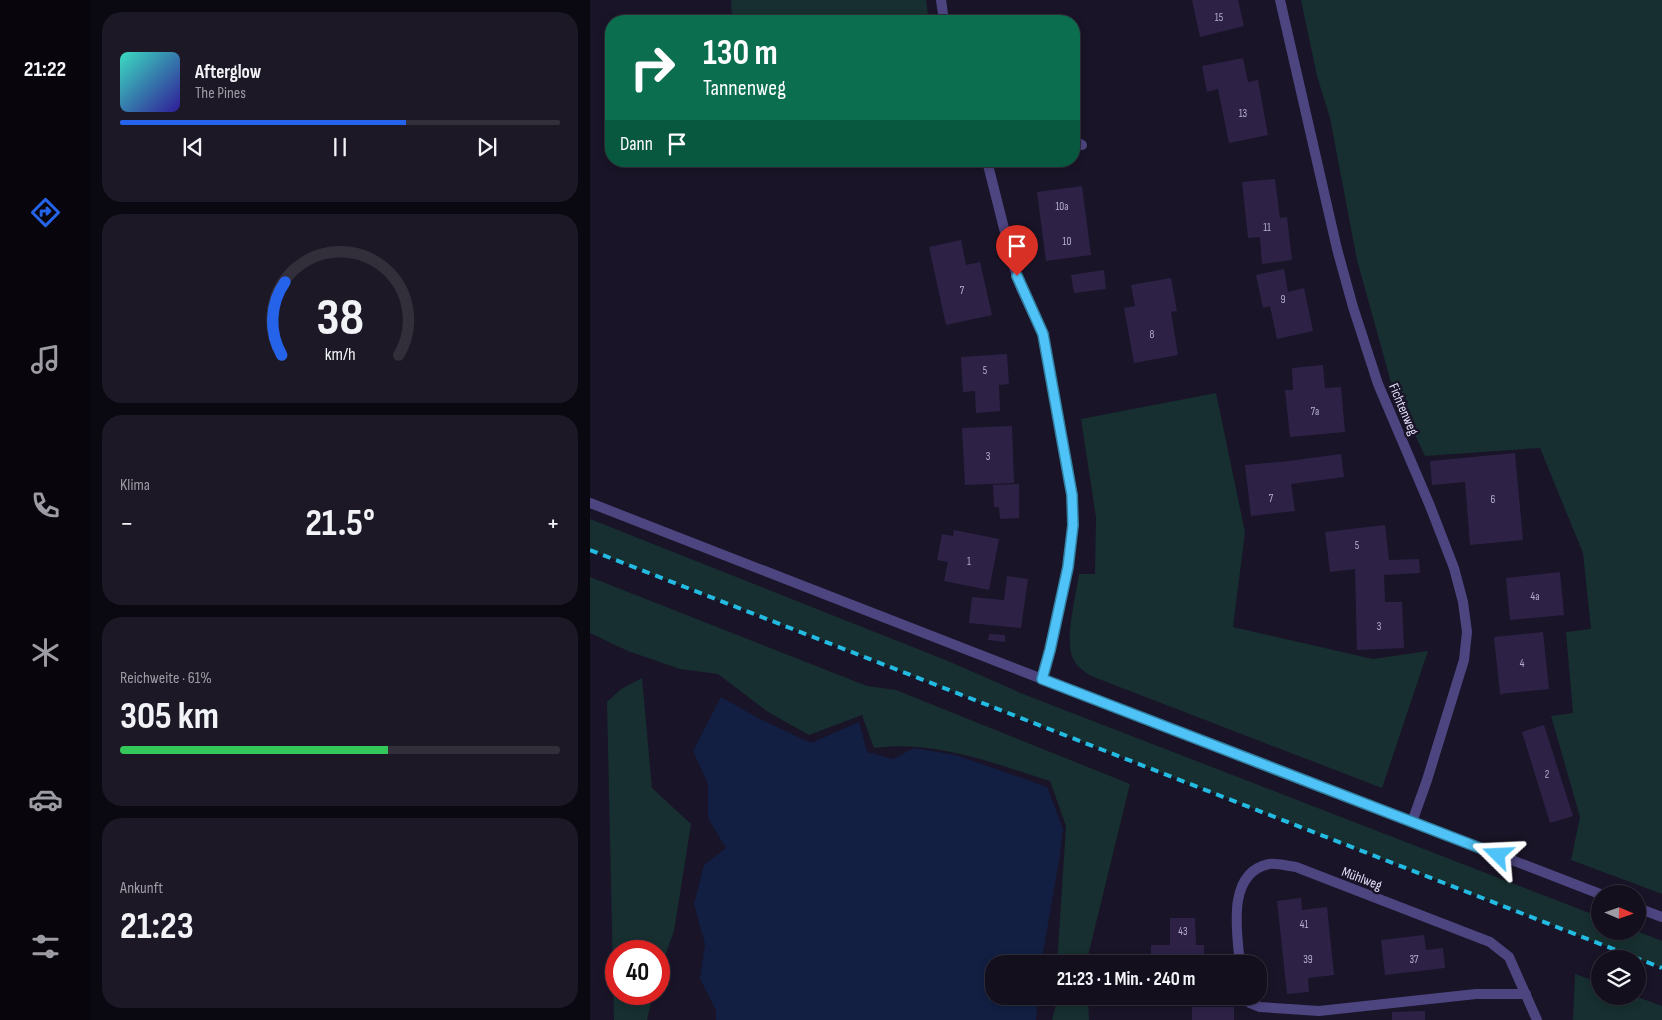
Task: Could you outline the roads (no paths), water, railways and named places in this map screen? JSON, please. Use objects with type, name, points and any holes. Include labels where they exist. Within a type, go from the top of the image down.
[{"type":"street","points":[[941,0],[943,15]]},
{"type":"street","name":"Fichtenweg","points":[[1280,0],[1337,250],[1352,307],[1378,384],[1454,568],[1463,602],[1467,632],[1464,660],[1412,822]]},
{"type":"street","points":[[989,167],[1013,264],[1021,288],[1043,334],[1072,495],[1073,525],[1068,567],[1042,679]]},
{"type":"street","points":[[590,503],[1591,891]]},
{"type":"street","name":"Mühlweg","points":[[1239,955],[1236,925],[1239,893],[1250,873],[1269,864],[1296,867],[1490,942],[1509,957],[1537,1020]]},
{"type":"street","points":[[1646,911],[1662,917]]},
{"type":"street","points":[[1255,1005],[1260,1007],[1319,1011],[1476,994],[1526,994]]},
{"type":"water","points":[[721,697],[758,718],[811,743],[859,722],[867,752],[893,759],[914,748],[956,755],[1047,787],[1063,829],[1043,955],[985,955],[985,1005],[1037,1005],[1036,1020],[716,1020],[716,1010],[700,979],[705,944],[694,904],[704,865],[726,848],[708,818],[708,784],[693,751]]},
{"type":"railway","points":[[590,550],[1662,968]]}]
